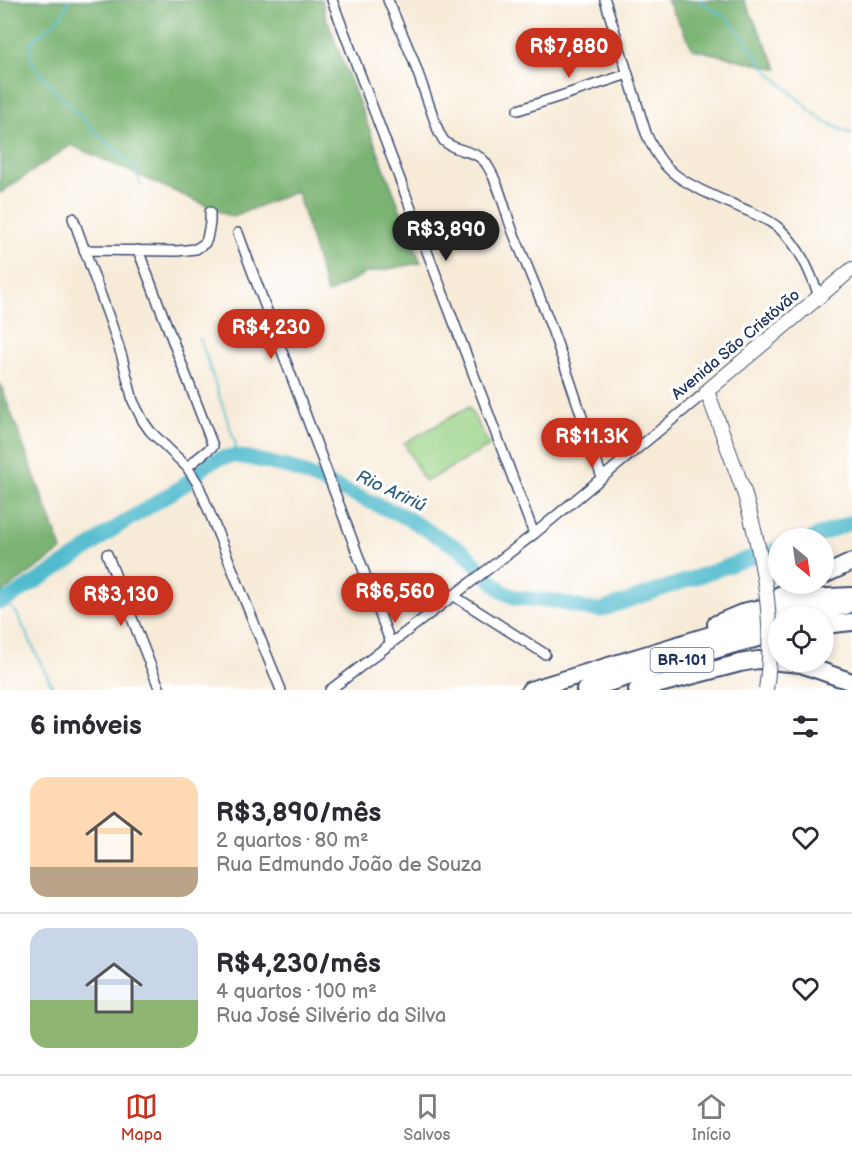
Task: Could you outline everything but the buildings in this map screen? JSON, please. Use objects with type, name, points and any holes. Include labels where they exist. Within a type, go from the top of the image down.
[{"type":"highway","points":[[834,570],[852,562]]},
{"type":"highway","points":[[747,611],[782,594]]},
{"type":"highway","name":"BR-101","points":[[632,659],[747,611],[808,598],[852,596]]},
{"type":"highway","name":"BR-101","points":[[834,608],[852,606]]},
{"type":"highway","name":"BR-101","points":[[530,690],[768,620]]},
{"type":"highway","points":[[834,624],[852,622]]},
{"type":"highway","name":"BR-101","points":[[585,690],[768,636]]},
{"type":"highway","points":[[637,690],[758,660],[801,664],[852,682]]},
{"type":"main road","name":"Avenida São Cristóvão","points":[[706,391],[852,269]]},
{"type":"main road","points":[[706,391],[744,492],[760,553],[768,604],[770,645],[766,690]]},
{"type":"street","points":[[332,0],[534,534]]},
{"type":"street","points":[[388,0],[444,141],[478,155],[493,176],[561,352],[602,478]]},
{"type":"street","points":[[605,0],[652,147],[665,165],[676,176],[688,183],[766,219],[780,229],[803,259],[819,296]]},
{"type":"street","points":[[518,110],[628,74]]},
{"type":"street","points":[[84,250],[190,250],[205,243],[209,232],[210,212]]},
{"type":"street","points":[[73,218],[112,326],[133,402],[142,421],[189,469],[198,484],[281,690]]},
{"type":"street","points":[[238,233],[392,644]]},
{"type":"street","points":[[138,250],[213,446],[189,469]]},
{"type":"street","name":"Avenida São Cristóvão","points":[[330,690],[493,567],[706,391]]},
{"type":"street","points":[[107,554],[160,690]]},
{"type":"street","points":[[454,596],[545,654]]},
{"type":"green space","points":[[0,0],[322,0],[325,15],[421,263],[366,273],[327,294],[297,191],[232,217],[71,145],[0,193]]},
{"type":"green space","points":[[667,0],[744,0],[778,69],[693,49]]},
{"type":"green space","points":[[0,383],[62,550],[0,594]]},
{"type":"green space","points":[[469,407],[490,446],[425,482],[404,443]]},
{"type":"waterway","points":[[69,0],[59,18],[30,42],[32,63],[97,133],[134,167],[141,186]]},
{"type":"waterway","points":[[700,0],[729,19],[769,72],[810,110],[825,122],[852,134]]},
{"type":"waterway","points":[[200,339],[236,445],[234,456]]},
{"type":"waterway","name":"Rio Aririú","points":[[0,602],[86,550],[109,532],[184,485],[209,463],[234,456],[291,468],[403,516],[463,551],[503,592],[517,598],[556,601],[601,610],[768,552]]},
{"type":"waterway","name":"Rio Aririú","points":[[834,529],[852,522]]},
{"type":"waterway","points":[[3,601],[16,612],[54,690]]}]
